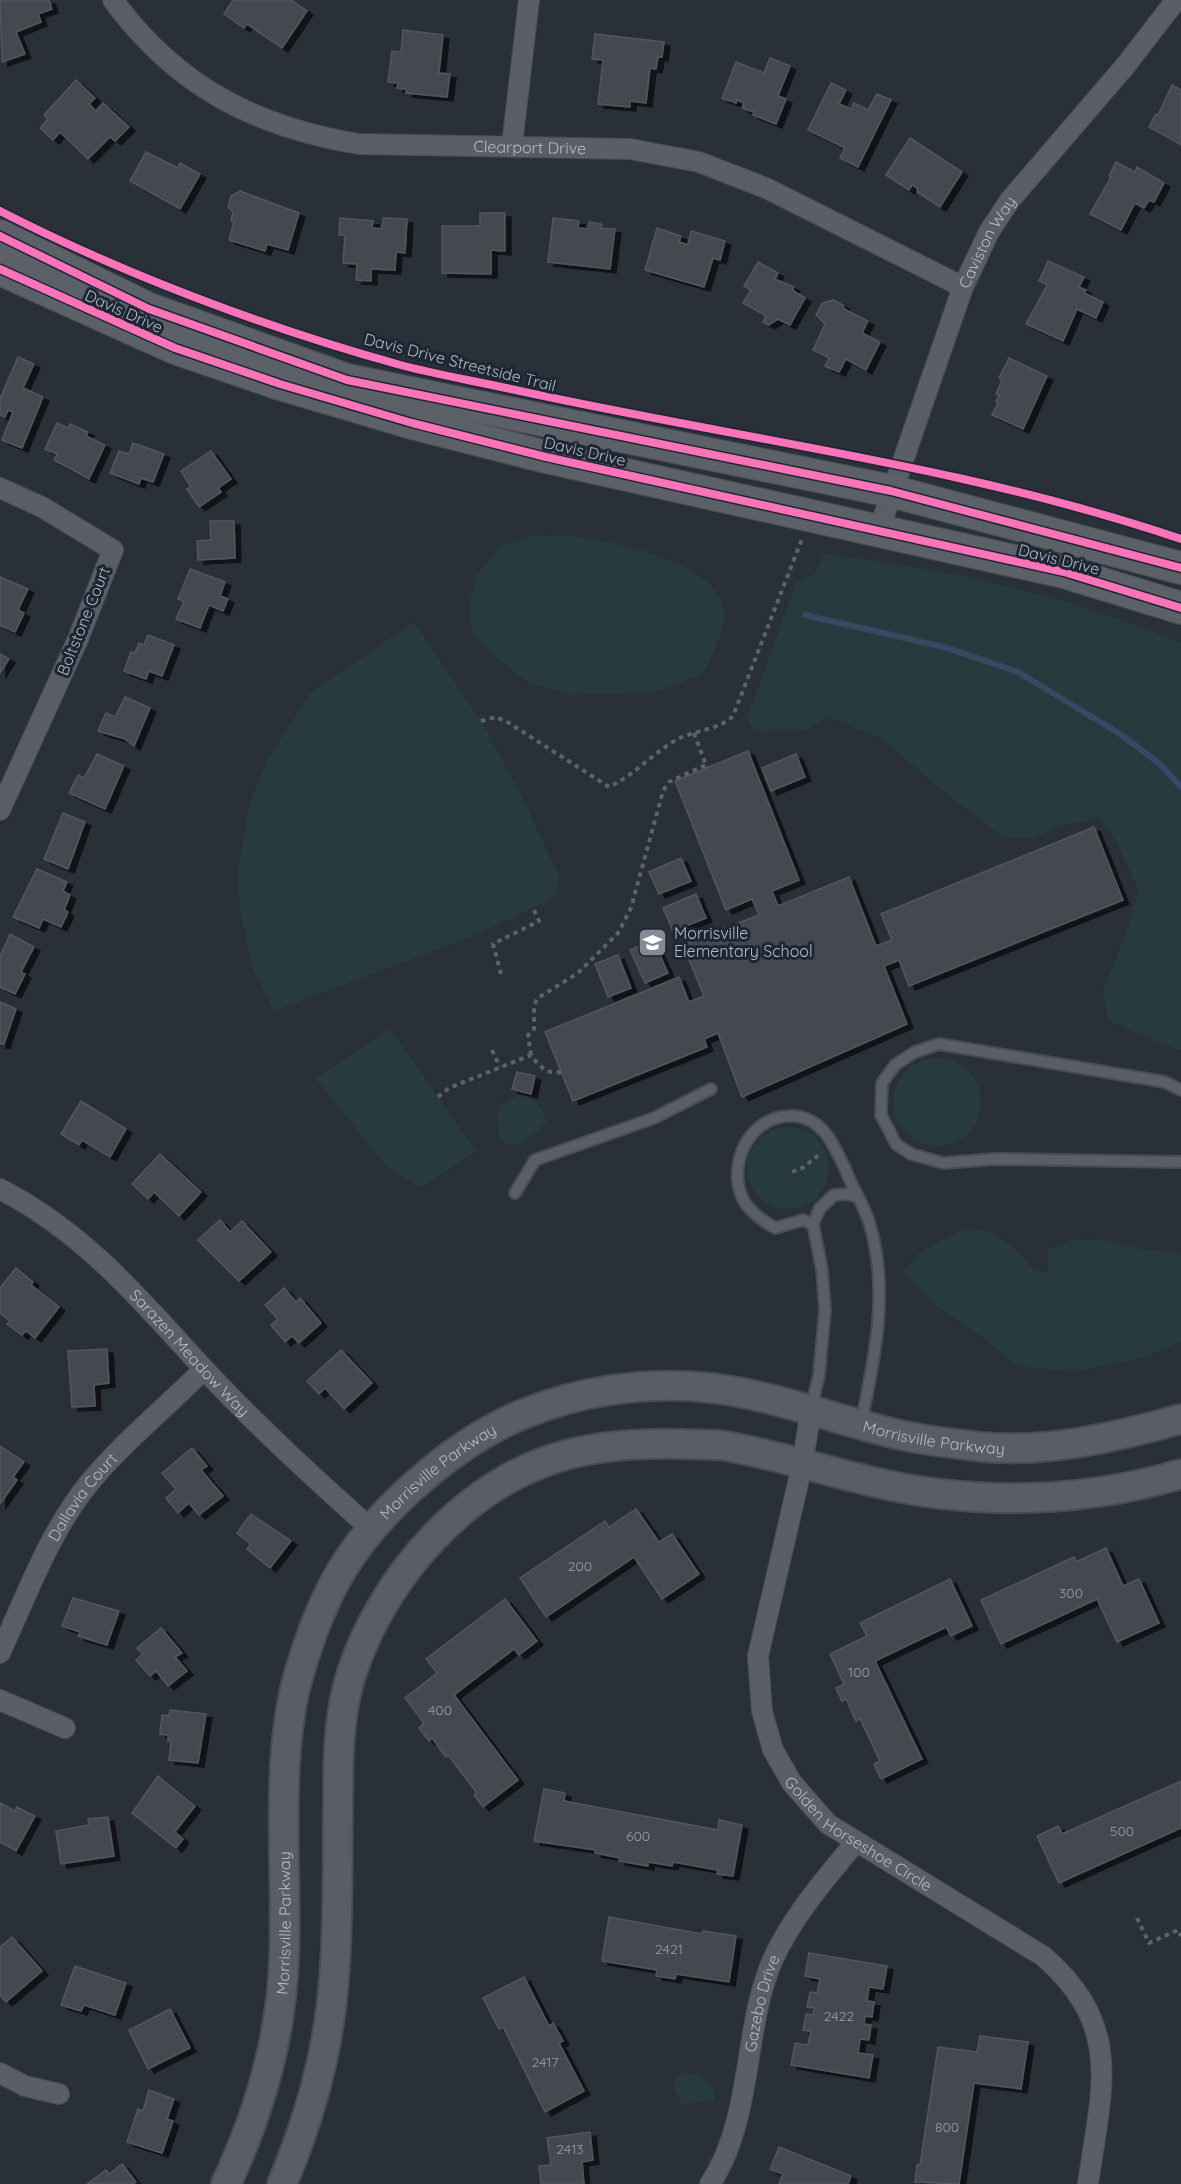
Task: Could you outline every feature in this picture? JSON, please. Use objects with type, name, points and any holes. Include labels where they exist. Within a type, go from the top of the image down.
[{"type":"main road","name":"Davis Drive","points":[[0,236],[149,309],[347,380],[891,490],[1181,568]]},
{"type":"main road","name":"Davis Drive","points":[[0,269],[175,348],[280,384],[412,423],[546,457],[1064,572],[1181,608]]},
{"type":"main road","name":"Morrisville Parkway","points":[[226,2184],[246,2141],[277,2031],[284,1963],[289,1718],[299,1674],[319,1614],[340,1572],[371,1528],[411,1487],[455,1454],[525,1413],[619,1388],[700,1387],[738,1392],[905,1436],[985,1447],[1033,1448],[1088,1441],[1181,1419]]},
{"type":"main road","points":[[282,2184],[317,2087],[328,2034],[334,1978],[339,1727],[352,1671],[374,1623],[401,1576],[441,1530],[474,1500],[529,1469],[566,1455],[620,1446],[660,1443],[725,1446],[802,1466],[936,1494],[986,1498],[1044,1498],[1101,1492],[1180,1479]]},
{"type":"street","name":"Clearport Drive","points":[[114,0],[153,47],[179,70],[210,93],[269,123],[325,139],[359,144],[512,145],[630,149],[699,162],[766,188],[963,287]]},
{"type":"street","points":[[512,145],[529,0]]},
{"type":"street","name":"Caviston Way","points":[[879,530],[963,287],[989,232],[1010,200],[1126,64],[1176,0]]},
{"type":"street","name":"Boltstone Court","points":[[0,488],[42,507],[112,550],[78,639],[0,810]]},
{"type":"street","name":"Sarazen Meadow Way","points":[[0,1189],[78,1239],[150,1307],[204,1369],[300,1465],[371,1528]]},
{"type":"street","name":"Dallavia Court","points":[[0,1653],[46,1552],[89,1484],[114,1455],[204,1369]]},
{"type":"street","name":"Golden Horseshoe Circle","points":[[811,1410],[802,1466],[759,1641],[762,1711],[773,1750],[792,1783],[828,1824],[855,1843],[1043,1956],[1064,1974],[1092,2017],[1103,2069],[1104,2086],[1088,2184]]},
{"type":"street","points":[[0,1701],[64,1728]]},
{"type":"street","name":"Gazebo Drive","points":[[710,2184],[721,2168],[733,2137],[762,1996],[773,1960],[803,1908],[855,1843]]},
{"type":"street","points":[[0,2073],[25,2085],[59,2094]]},
{"type":"lane","points":[[1181,1090],[1165,1082],[939,1044],[915,1052],[895,1065],[882,1083],[881,1115],[896,1144],[911,1154],[943,1163],[995,1159],[1181,1162]]},
{"type":"lane","points":[[515,1192],[535,1160],[654,1118],[711,1089]]},
{"type":"lane","points":[[813,1224],[803,1220],[775,1228],[765,1222],[742,1198],[738,1160],[754,1131],[768,1120],[794,1116],[809,1120],[822,1129],[834,1144],[870,1226],[879,1296],[877,1343],[861,1423]]},
{"type":"lane","points":[[811,1410],[819,1375],[825,1310],[822,1270],[813,1224],[820,1208],[834,1195],[849,1194],[856,1197]]},
{"type":"path","points":[[481,721],[496,717],[509,723],[609,787],[628,778],[657,753],[681,738],[727,723],[733,716],[795,560],[809,515]]},
{"type":"path","points":[[561,1072],[553,1074],[544,1070],[531,1055],[528,1035],[534,1029],[534,1005],[538,998],[578,973],[618,933],[631,908],[643,873],[663,791],[669,782],[707,766],[694,733]]},
{"type":"path","points":[[501,974],[493,944],[539,921],[533,908]]},
{"type":"path","points":[[492,1050],[500,1067]]},
{"type":"path","points":[[438,1097],[449,1088],[531,1055]]},
{"type":"path","points":[[792,1172],[804,1167],[834,1144]]},
{"type":"path","points":[[1137,1918],[1149,1943],[1152,1944],[1179,1930],[1181,1935]]},
{"type":"green space","points":[[529,536],[574,536],[619,544],[667,559],[708,582],[720,597],[724,615],[719,638],[702,675],[654,692],[571,695],[531,684],[498,659],[472,633],[469,603],[478,573],[501,546]]},
{"type":"green space","points":[[824,554],[915,567],[1051,597],[1139,626],[1181,643],[1181,1051],[1108,1021],[1103,990],[1126,934],[1139,891],[1117,843],[1100,818],[1057,827],[1032,839],[1001,836],[881,738],[828,717],[803,731],[754,732],[747,719],[796,583],[815,574]]},
{"type":"green space","points":[[414,622],[481,721],[516,785],[560,878],[554,898],[478,934],[274,1011],[253,968],[240,911],[238,870],[250,803],[269,757],[311,692]]},
{"type":"green space","points":[[390,1028],[476,1151],[421,1188],[385,1165],[316,1079]]},
{"type":"green space","points":[[937,1058],[954,1062],[968,1071],[977,1085],[981,1102],[977,1119],[968,1133],[954,1142],[937,1146],[920,1142],[906,1133],[897,1119],[893,1102],[897,1085],[906,1071],[920,1062]]},
{"type":"green space","points":[[518,1096],[533,1100],[542,1110],[547,1121],[525,1141],[519,1144],[506,1143],[499,1138],[497,1114],[501,1104]]},
{"type":"green space","points":[[788,1127],[804,1130],[817,1139],[826,1152],[829,1168],[826,1184],[817,1197],[804,1206],[788,1209],[772,1206],[759,1197],[750,1184],[747,1168],[750,1152],[759,1139],[772,1130]]},
{"type":"green space","points":[[966,1228],[987,1232],[1004,1240],[1032,1269],[1043,1273],[1048,1269],[1047,1250],[1074,1239],[1104,1240],[1140,1249],[1181,1253],[1181,1342],[1145,1357],[1075,1372],[1017,1366],[986,1340],[937,1306],[903,1271],[920,1252]]},
{"type":"green space","points":[[684,2071],[690,2075],[700,2075],[716,2092],[713,2100],[682,2105],[673,2087],[674,2081]]},
{"type":"building","points":[[0,0],[49,0],[52,9],[38,14],[41,22],[16,32],[25,54],[2,62]]},
{"type":"building","points":[[233,0],[291,0],[307,11],[282,48],[247,24],[244,28],[224,14]]},
{"type":"building","points":[[403,30],[443,35],[439,73],[450,74],[447,97],[406,93],[406,89],[397,88],[398,83],[388,82],[392,51],[401,52]]},
{"type":"building","points":[[595,34],[664,42],[662,57],[658,57],[656,69],[650,68],[646,103],[630,101],[630,107],[598,104],[603,60],[592,59]]},
{"type":"building","points":[[770,58],[790,66],[778,96],[786,99],[776,124],[742,108],[744,103],[722,98],[736,62],[764,73]]},
{"type":"building","points":[[76,80],[95,98],[89,104],[96,111],[103,103],[129,127],[115,141],[110,137],[88,159],[60,132],[53,140],[40,128],[48,119],[44,115]]},
{"type":"building","points":[[831,83],[846,90],[839,104],[851,109],[854,103],[868,110],[877,94],[891,100],[858,167],[840,158],[845,148],[808,130]]},
{"type":"building","points":[[1172,85],[1181,90],[1181,145],[1149,127],[1156,114],[1158,115]]},
{"type":"building","points":[[910,138],[962,172],[940,207],[917,192],[918,189],[912,185],[909,190],[886,175]]},
{"type":"building","points":[[146,152],[178,168],[180,163],[200,174],[180,209],[130,181]]},
{"type":"building","points":[[1116,162],[1135,172],[1137,167],[1164,183],[1154,202],[1149,200],[1144,208],[1135,203],[1121,230],[1090,214],[1111,177],[1109,176]]},
{"type":"building","points":[[240,191],[299,213],[288,250],[267,244],[265,251],[229,240],[234,222],[231,221],[233,212],[228,207],[231,196]]},
{"type":"building","points":[[480,213],[505,213],[505,251],[491,250],[491,274],[442,273],[442,226],[480,226]]},
{"type":"building","points":[[340,218],[373,221],[372,228],[382,229],[383,218],[407,219],[405,253],[396,252],[395,270],[371,269],[371,281],[356,280],[357,264],[343,263],[345,235],[339,235]]},
{"type":"building","points":[[553,218],[579,221],[578,228],[588,229],[589,222],[602,224],[601,228],[615,229],[610,269],[548,262]]},
{"type":"building","points":[[657,228],[681,236],[679,242],[688,245],[691,231],[725,241],[720,260],[713,258],[704,287],[645,270]]},
{"type":"building","points":[[1048,261],[1084,277],[1079,287],[1086,290],[1084,293],[1103,302],[1096,318],[1077,309],[1063,341],[1026,324],[1047,285],[1039,281]]},
{"type":"building","points":[[758,262],[778,273],[775,279],[794,287],[792,290],[805,298],[790,325],[778,319],[769,325],[763,322],[766,316],[743,303],[751,290],[744,286]]},
{"type":"building","points":[[833,300],[843,305],[844,309],[868,321],[862,333],[880,342],[866,370],[846,359],[839,372],[825,366],[829,358],[813,350],[825,324],[816,315],[823,303]]},
{"type":"building","points":[[18,357],[34,364],[23,388],[43,397],[22,448],[2,440],[13,412],[8,410],[5,417],[0,415],[0,399]]},
{"type":"building","points":[[1009,358],[1047,376],[1023,429],[992,415],[998,403],[996,401],[999,395],[996,394],[1002,380],[999,378]]},
{"type":"building","points":[[57,423],[68,428],[70,424],[88,432],[86,436],[105,445],[89,479],[54,460],[57,454],[45,449]]},
{"type":"building","points":[[133,443],[164,454],[153,482],[141,478],[139,484],[110,473],[119,451],[129,454]]},
{"type":"building","points":[[211,451],[231,479],[218,488],[221,492],[199,507],[187,489],[191,487],[181,471]]},
{"type":"building","points":[[210,521],[234,521],[235,558],[198,560],[197,541],[211,540]]},
{"type":"building","points":[[190,569],[225,582],[220,596],[228,599],[223,611],[209,605],[200,628],[176,619],[184,601],[178,599]]},
{"type":"building","points":[[0,577],[28,589],[18,610],[24,613],[15,632],[0,625]]},
{"type":"building","points":[[148,635],[174,645],[162,676],[149,671],[146,679],[124,671],[131,652],[135,653],[139,643],[144,645]]},
{"type":"building","points":[[0,654],[9,659],[0,673]]},
{"type":"building","points":[[125,697],[150,708],[134,746],[125,739],[98,731],[106,713],[115,717]]},
{"type":"building","points":[[748,751],[799,880],[772,891],[778,906],[849,877],[876,946],[892,940],[881,914],[1094,827],[1123,900],[909,986],[899,960],[884,966],[907,1024],[742,1097],[718,1033],[704,1039],[707,1047],[573,1101],[545,1032],[679,977],[689,1002],[704,996],[683,945],[759,915],[752,899],[726,910],[675,781]]},
{"type":"building","points":[[97,754],[124,766],[105,809],[69,793],[78,775],[84,778]]},
{"type":"building","points":[[796,754],[805,777],[771,791],[762,768]]},
{"type":"building","points":[[63,813],[85,822],[68,869],[44,859]]},
{"type":"building","points":[[681,858],[691,881],[659,894],[649,872]]},
{"type":"building","points":[[37,869],[67,882],[63,891],[70,895],[64,910],[68,912],[61,927],[43,919],[39,928],[13,917]]},
{"type":"building","points":[[696,894],[706,918],[673,931],[663,908]]},
{"type":"building","points":[[10,934],[34,947],[21,972],[25,974],[15,994],[0,987],[0,957]]},
{"type":"building","points":[[653,940],[668,973],[645,983],[630,950]]},
{"type":"building","points":[[618,955],[631,988],[608,997],[595,964]]},
{"type":"building","points":[[0,1002],[16,1009],[4,1044],[0,1044]]},
{"type":"building","points":[[517,1072],[535,1076],[531,1094],[512,1089]]},
{"type":"building","points":[[81,1101],[126,1129],[110,1157],[82,1140],[79,1145],[61,1134]]},
{"type":"building","points":[[160,1154],[201,1192],[179,1216],[154,1192],[148,1199],[132,1184]]},
{"type":"building","points":[[220,1220],[230,1232],[242,1221],[271,1252],[239,1281],[198,1240]]},
{"type":"building","points":[[16,1268],[33,1282],[31,1285],[59,1307],[35,1338],[26,1331],[22,1335],[7,1324],[10,1321],[0,1313],[0,1288]]},
{"type":"building","points":[[284,1288],[296,1302],[300,1298],[321,1323],[299,1343],[292,1336],[285,1342],[271,1325],[278,1319],[265,1305]]},
{"type":"building","points":[[107,1349],[109,1383],[94,1385],[95,1406],[72,1407],[68,1351]]},
{"type":"building","points":[[341,1350],[372,1383],[344,1409],[325,1388],[319,1394],[307,1381]]},
{"type":"building","points":[[0,1446],[24,1462],[13,1477],[17,1480],[0,1504]]},
{"type":"building","points":[[192,1448],[207,1466],[201,1470],[223,1496],[199,1515],[189,1503],[178,1513],[166,1498],[176,1489],[162,1473]]},
{"type":"building","points":[[636,1509],[659,1542],[672,1534],[699,1574],[662,1599],[634,1557],[546,1617],[520,1578],[605,1521],[609,1527]]},
{"type":"building","points":[[251,1514],[291,1541],[270,1568],[247,1549],[251,1544],[237,1533]]},
{"type":"building","points":[[1106,1548],[1123,1586],[1139,1579],[1159,1623],[1117,1642],[1097,1599],[1001,1644],[981,1600],[1074,1557],[1076,1562]]},
{"type":"building","points":[[950,1579],[972,1626],[951,1636],[946,1627],[875,1661],[922,1759],[881,1779],[874,1764],[880,1761],[860,1719],[856,1721],[846,1699],[842,1701],[836,1688],[844,1684],[830,1654],[867,1636],[860,1623]]},
{"type":"building","points":[[73,1598],[119,1611],[107,1645],[78,1636],[80,1632],[62,1626]]},
{"type":"building","points":[[505,1599],[537,1641],[519,1655],[514,1649],[454,1695],[518,1780],[483,1807],[474,1795],[477,1793],[448,1755],[446,1757],[432,1738],[429,1741],[419,1728],[424,1723],[405,1698],[437,1673],[426,1659]]},
{"type":"building","points":[[161,1628],[182,1653],[175,1657],[187,1671],[168,1686],[156,1671],[150,1676],[136,1660],[143,1654],[137,1648]]},
{"type":"building","points":[[170,1710],[206,1714],[198,1763],[169,1760],[171,1741],[168,1741],[168,1735],[160,1734],[162,1715],[169,1716]]},
{"type":"building","points":[[158,1776],[195,1806],[175,1832],[183,1839],[176,1848],[132,1813]]},
{"type":"building","points":[[1181,1781],[1181,1828],[1059,1883],[1037,1836],[1058,1826],[1062,1834]]},
{"type":"building","points":[[544,1789],[565,1793],[564,1801],[718,1830],[719,1820],[742,1825],[733,1876],[717,1874],[718,1870],[673,1862],[672,1866],[648,1862],[648,1866],[619,1861],[620,1858],[595,1853],[596,1850],[534,1841]]},
{"type":"building","points":[[0,1803],[15,1811],[17,1807],[35,1816],[16,1851],[0,1842]]},
{"type":"building","points":[[108,1817],[114,1856],[61,1864],[56,1831],[89,1825],[88,1819]]},
{"type":"building","points":[[609,1917],[702,1934],[703,1931],[736,1936],[729,1982],[676,1974],[675,1979],[656,1976],[657,1970],[602,1961]]},
{"type":"building","points":[[12,1937],[42,1971],[6,2002],[0,1995],[0,1947]]},
{"type":"building","points":[[809,1953],[887,1966],[883,1989],[869,1987],[867,2001],[874,2002],[872,2017],[865,2016],[864,2024],[871,2025],[869,2040],[860,2039],[858,2053],[873,2055],[869,2078],[791,2065],[795,2043],[808,2045],[811,2031],[803,2030],[806,2014],[813,2015],[814,2008],[807,2007],[810,1992],[817,1993],[820,1979],[805,1976]]},
{"type":"building","points":[[75,1966],[126,1983],[115,2015],[84,2005],[81,2011],[61,2005]]},
{"type":"building","points":[[524,1977],[549,2026],[553,2023],[563,2041],[559,2043],[584,2091],[545,2112],[503,2027],[499,2029],[483,1998]]},
{"type":"building","points":[[170,2009],[190,2048],[148,2069],[129,2030]]},
{"type":"building","points":[[980,2036],[1028,2042],[1021,2089],[974,2083],[959,2184],[915,2182],[917,2165],[920,2165],[938,2047],[977,2052]]},
{"type":"building","points":[[149,2090],[174,2099],[167,2119],[173,2121],[162,2153],[127,2142],[138,2109],[143,2111]]},
{"type":"building","points":[[590,2132],[593,2160],[582,2162],[584,2184],[541,2184],[539,2166],[551,2165],[547,2138]]},
{"type":"building","points":[[779,2147],[851,2176],[848,2184],[779,2184],[783,2174],[770,2169]]},
{"type":"building","points":[[122,2164],[136,2182],[133,2184],[87,2184],[106,2170],[109,2174]]},
{"type":"waterway","points":[[805,615],[944,647],[1018,672],[1120,734],[1160,764],[1181,787]]},
{"type":"cycle path","name":"Davis Drive Streetside Trail","points":[[0,211],[95,256],[195,297],[297,334],[397,364],[591,406],[931,472],[1099,513],[1181,539]]},
{"type":"cycle path","points":[[0,236],[149,309],[347,380],[891,491],[1181,568]]},
{"type":"cycle path","points":[[0,269],[175,348],[280,384],[412,423],[546,457],[1064,572],[1181,608]]},
{"type":"place","name":"Morrisville Elementary School","points":[[653,942]]}]
